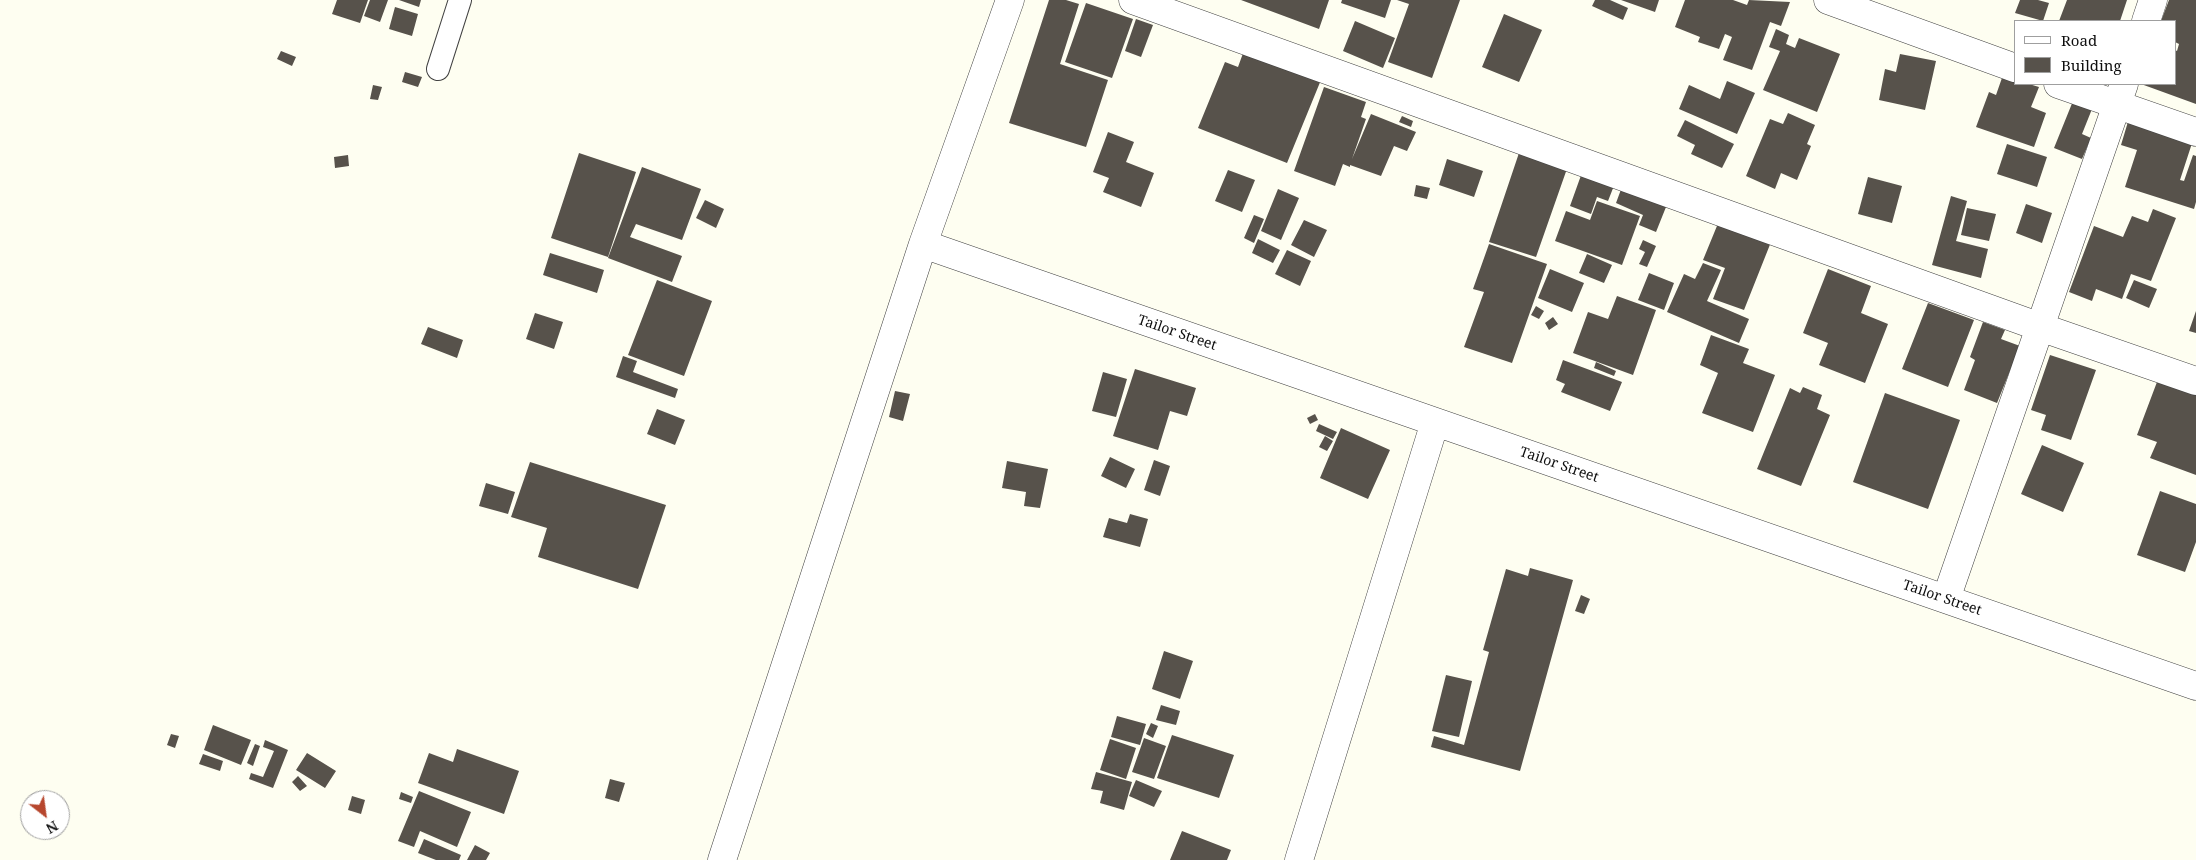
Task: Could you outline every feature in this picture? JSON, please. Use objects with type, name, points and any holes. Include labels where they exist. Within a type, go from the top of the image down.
[{"type":"street","points":[[722,860],[923,244],[1010,0]]},
{"type":"street","points":[[1133,0],[2040,328],[2196,381]]},
{"type":"street","points":[[1828,0],[2014,68]]},
{"type":"street","points":[[2146,20],[2153,0]]},
{"type":"street","points":[[2064,85],[2120,94],[2196,132]]},
{"type":"street","points":[[1946,599],[2120,94]]},
{"type":"street","name":"Tailor Street","points":[[923,244],[2196,686]]},
{"type":"street","points":[[1299,860],[1435,422]]},
{"type":"lane","points":[[438,69],[460,0]]},
{"type":"building","points":[[337,0],[368,0],[360,23],[332,14]]},
{"type":"building","points":[[370,0],[388,0],[380,22],[364,16]]},
{"type":"building","points":[[399,0],[421,0],[419,7]]},
{"type":"building","points":[[1049,0],[1066,0],[1079,4],[1060,64],[1108,80],[1086,147],[1009,123]]},
{"type":"building","points":[[1241,0],[1329,0],[1319,29]]},
{"type":"building","points":[[1342,0],[1391,0],[1385,18],[1341,3]]},
{"type":"building","points":[[1397,0],[1460,0],[1432,78],[1388,62],[1409,4]]},
{"type":"building","points":[[1595,0],[1610,0],[1628,8],[1623,20],[1592,6]]},
{"type":"building","points":[[1621,0],[1659,0],[1655,12]]},
{"type":"building","points":[[1685,0],[1733,0],[1747,5],[1749,0],[1790,2],[1781,26],[1770,22],[1752,70],[1723,60],[1732,37],[1725,34],[1719,49],[1698,42],[1700,37],[1675,27]]},
{"type":"building","points":[[2020,0],[2038,0],[2049,3],[2043,20],[2015,13]]},
{"type":"building","points":[[2067,0],[2127,0],[2120,20],[2059,20]]},
{"type":"building","points":[[2169,0],[2196,0],[2196,104],[2144,85],[2176,85],[2176,50],[2179,44],[2176,42],[2176,20],[2161,20]]},
{"type":"building","points":[[1086,3],[1133,19],[1112,78],[1065,62]]},
{"type":"building","points":[[395,7],[418,14],[412,36],[389,29]]},
{"type":"building","points":[[1504,14],[1542,30],[1519,82],[1482,67]]},
{"type":"building","points":[[1136,19],[1153,25],[1141,57],[1125,51]]},
{"type":"building","points":[[1355,21],[1395,38],[1383,68],[1343,51]]},
{"type":"building","points":[[1776,29],[1789,35],[1786,44],[1795,48],[1799,38],[1840,54],[1817,112],[1763,90],[1780,51],[1769,47]]},
{"type":"building","points":[[1246,45],[1323,75],[1287,163],[1198,128],[1225,62],[1238,67]]},
{"type":"building","points":[[281,51],[296,57],[292,66],[277,59]]},
{"type":"building","points":[[1900,54],[1936,61],[1925,110],[1879,100],[1885,69],[1896,72]]},
{"type":"building","points":[[405,72],[422,77],[418,87],[402,82]]},
{"type":"building","points":[[2003,75],[2014,79],[2014,85],[2039,87],[2031,107],[2046,113],[2034,147],[1976,127],[1989,92],[1996,95]]},
{"type":"building","points":[[1727,81],[1755,93],[1737,134],[1679,109],[1689,85],[1720,99]]},
{"type":"building","points":[[373,85],[382,87],[378,100],[370,99]]},
{"type":"building","points":[[1324,87],[1366,102],[1361,117],[1366,119],[1352,159],[1371,114],[1416,132],[1407,151],[1394,146],[1381,176],[1343,164],[1335,186],[1294,171]]},
{"type":"building","points":[[2075,96],[2094,104],[2082,134],[2091,138],[2082,159],[2054,148]]},
{"type":"building","points":[[1788,113],[1815,125],[1807,144],[1811,146],[1797,180],[1781,173],[1775,189],[1746,176],[1770,119],[1783,124]]},
{"type":"building","points":[[2130,115],[2195,134],[2180,180],[2184,181],[2193,155],[2196,156],[2196,202],[2194,209],[2125,187],[2137,150],[2121,145]]},
{"type":"building","points":[[1402,116],[1413,121],[1411,127],[1399,122]]},
{"type":"building","points":[[1685,120],[1734,144],[1722,168],[1691,154],[1695,145],[1677,136]]},
{"type":"building","points":[[1108,132],[1134,142],[1126,162],[1154,173],[1141,207],[1103,192],[1109,178],[1093,172]]},
{"type":"building","points":[[2007,144],[2047,157],[2037,187],[1997,174]]},
{"type":"building","points":[[1521,147],[1569,163],[1536,257],[1489,242]]},
{"type":"building","points":[[579,153],[636,172],[608,257],[551,238]]},
{"type":"building","points":[[348,155],[349,166],[335,168],[334,157]]},
{"type":"building","points":[[1447,159],[1483,171],[1474,197],[1439,185]]},
{"type":"building","points":[[642,167],[701,189],[682,240],[636,224],[630,237],[682,256],[672,282],[608,258]]},
{"type":"building","points":[[1584,167],[1617,178],[1608,201],[1597,197],[1591,214],[1570,206]]},
{"type":"building","points":[[1228,170],[1255,180],[1242,212],[1215,201]]},
{"type":"building","points":[[1868,177],[1902,186],[1892,223],[1858,214]]},
{"type":"building","points":[[1623,184],[1668,202],[1656,232],[1639,225],[1643,215],[1616,203]]},
{"type":"building","points":[[1416,185],[1430,188],[1427,199],[1414,196]]},
{"type":"building","points":[[1278,189],[1299,198],[1281,240],[1261,231]]},
{"type":"building","points":[[1951,196],[1967,201],[1956,241],[1988,249],[1981,278],[1932,265]]},
{"type":"building","points":[[705,200],[724,209],[716,228],[696,218]]},
{"type":"building","points":[[1597,201],[1640,216],[1622,265],[1555,241],[1566,211],[1590,220]]},
{"type":"building","points":[[2026,204],[2052,213],[2042,243],[2016,233]]},
{"type":"building","points":[[1967,208],[1996,214],[1989,241],[1961,235]]},
{"type":"building","points":[[2153,209],[2176,218],[2151,281],[2131,274],[2122,299],[2096,289],[2092,301],[2069,292],[2094,226],[2123,237],[2132,216],[2148,222]]},
{"type":"building","points":[[1254,215],[1264,219],[1254,243],[1244,238]]},
{"type":"building","points":[[1304,220],[1327,230],[1314,257],[1291,245]]},
{"type":"building","points":[[1719,221],[1771,242],[1744,310],[1713,299],[1725,268],[1703,260]]},
{"type":"building","points":[[1258,239],[1280,250],[1273,263],[1252,253]]},
{"type":"building","points":[[1643,240],[1656,246],[1647,267],[1639,264],[1645,252],[1639,249]]},
{"type":"building","points":[[1489,244],[1547,264],[1512,363],[1464,347],[1484,292],[1473,289]]},
{"type":"building","points":[[1287,250],[1311,261],[1300,286],[1275,274]]},
{"type":"building","points":[[550,253],[604,270],[597,293],[543,275]]},
{"type":"building","points":[[1587,254],[1612,265],[1604,283],[1579,273]]},
{"type":"building","points":[[1703,263],[1721,270],[1707,301],[1749,319],[1739,343],[1667,312],[1684,274],[1695,279]]},
{"type":"building","points":[[1550,269],[1584,283],[1572,312],[1538,298]]},
{"type":"building","points":[[1828,269],[1871,286],[1861,313],[1888,324],[1865,383],[1819,365],[1828,343],[1803,333]]},
{"type":"building","points":[[1649,273],[1674,283],[1664,310],[1638,300]]},
{"type":"building","points":[[657,280],[712,301],[684,376],[628,355]]},
{"type":"building","points":[[2134,280],[2157,289],[2149,308],[2126,298]]},
{"type":"building","points":[[1617,296],[1656,310],[1633,375],[1573,353],[1588,312],[1608,319]]},
{"type":"building","points":[[1928,303],[1974,320],[1948,387],[1902,369]]},
{"type":"building","points":[[1536,306],[1544,311],[1539,319],[1531,315]]},
{"type":"building","points":[[2196,311],[2196,333],[2189,331]]},
{"type":"building","points":[[535,313],[563,322],[554,349],[526,339]]},
{"type":"building","points":[[1553,317],[1558,324],[1549,330],[1545,323]]},
{"type":"building","points":[[1983,322],[2005,330],[2001,339],[2020,346],[1997,403],[1964,390],[1975,360],[1970,357]]},
{"type":"building","points":[[428,327],[463,340],[457,358],[421,344]]},
{"type":"building","points":[[1711,335],[1749,349],[1743,363],[1775,375],[1753,432],[1702,413],[1718,373],[1700,365]]},
{"type":"building","points":[[2050,355],[2096,370],[2071,440],[2041,430],[2046,415],[2031,410]]},
{"type":"building","points":[[623,356],[637,361],[633,372],[678,389],[675,398],[616,377]]},
{"type":"building","points":[[1563,360],[1622,382],[1610,411],[1561,392],[1565,384],[1556,380]]},
{"type":"building","points":[[1596,362],[1616,371],[1614,376],[1594,368]]},
{"type":"building","points":[[1135,369],[1196,388],[1187,416],[1170,411],[1158,450],[1113,436]]},
{"type":"building","points":[[1103,372],[1127,379],[1116,417],[1092,411]]},
{"type":"building","points":[[2160,374],[2196,387],[2196,475],[2150,458],[2157,442],[2137,435]]},
{"type":"building","points":[[1803,387],[1822,395],[1817,409],[1830,415],[1801,486],[1757,469],[1790,388],[1800,393]]},
{"type":"building","points":[[895,391],[910,394],[903,421],[889,417]]},
{"type":"building","points":[[1885,393],[1960,420],[1928,509],[1853,482]]},
{"type":"building","points":[[657,409],[685,420],[675,445],[647,434]]},
{"type":"building","points":[[1315,414],[1318,420],[1310,424],[1307,418]]},
{"type":"building","points":[[1319,424],[1337,432],[1333,439],[1316,431]]},
{"type":"building","points":[[1341,428],[1390,450],[1368,499],[1320,478]]},
{"type":"building","points":[[1325,436],[1333,441],[1327,451],[1319,447]]},
{"type":"building","points":[[2042,445],[2084,463],[2063,512],[2021,494]]},
{"type":"building","points":[[1110,457],[1135,469],[1126,488],[1101,476]]},
{"type":"building","points":[[1154,460],[1170,466],[1160,496],[1144,490]]},
{"type":"building","points":[[1007,461],[1048,469],[1040,508],[1024,506],[1026,492],[1002,488]]},
{"type":"building","points":[[530,462],[666,505],[638,589],[538,557],[547,528],[511,517]]},
{"type":"building","points":[[486,483],[515,492],[508,514],[479,506]]},
{"type":"building","points":[[2160,491],[2196,504],[2196,542],[2185,572],[2137,555]]},
{"type":"building","points":[[1130,514],[1148,519],[1140,547],[1103,537],[1109,518],[1127,523]]},
{"type":"building","points":[[1530,568],[1573,580],[1520,771],[1431,747],[1434,736],[1464,745],[1489,652],[1483,650],[1506,569],[1528,576]]},
{"type":"building","points":[[1581,595],[1590,599],[1584,614],[1575,611]]},
{"type":"building","points":[[1164,651],[1193,661],[1180,699],[1152,689]]},
{"type":"building","points":[[1446,675],[1472,681],[1459,737],[1432,731]]},
{"type":"building","points":[[1161,705],[1180,711],[1176,725],[1156,720]]},
{"type":"building","points":[[1117,716],[1146,724],[1140,745],[1111,737]]},
{"type":"building","points":[[1151,723],[1158,726],[1153,738],[1146,734]]},
{"type":"building","points":[[213,725],[251,740],[241,765],[204,750]]},
{"type":"building","points":[[171,734],[179,736],[175,748],[167,745]]},
{"type":"building","points":[[1172,735],[1234,755],[1219,798],[1157,778]]},
{"type":"building","points":[[1144,738],[1166,746],[1154,779],[1132,772]]},
{"type":"building","points":[[1110,739],[1136,748],[1126,779],[1100,770]]},
{"type":"building","points":[[265,740],[288,750],[273,788],[249,779],[251,773],[263,777],[274,751],[263,747]]},
{"type":"building","points":[[255,744],[260,746],[253,766],[247,763]]},
{"type":"building","points":[[457,749],[519,771],[504,814],[418,783],[429,753],[453,762]]},
{"type":"building","points":[[307,753],[336,771],[325,788],[296,770]]},
{"type":"building","points":[[203,754],[223,761],[220,771],[199,764]]},
{"type":"building","points":[[1096,772],[1132,782],[1124,810],[1100,803],[1103,791],[1091,789]]},
{"type":"building","points":[[298,776],[307,786],[300,791],[292,782]]},
{"type":"building","points":[[610,779],[625,783],[619,802],[605,798]]},
{"type":"building","points":[[1136,780],[1162,791],[1154,807],[1129,796]]},
{"type":"building","points":[[419,791],[471,812],[457,847],[420,831],[414,847],[398,841]]},
{"type":"building","points":[[401,792],[413,797],[411,803],[399,799]]},
{"type":"building","points":[[352,796],[365,800],[361,814],[348,810]]},
{"type":"building","points":[[1182,831],[1231,850],[1227,860],[1170,860]]},
{"type":"building","points":[[424,839],[461,855],[459,860],[436,860],[418,853]]},
{"type":"building","points":[[475,845],[490,853],[486,860],[467,860]]}]
